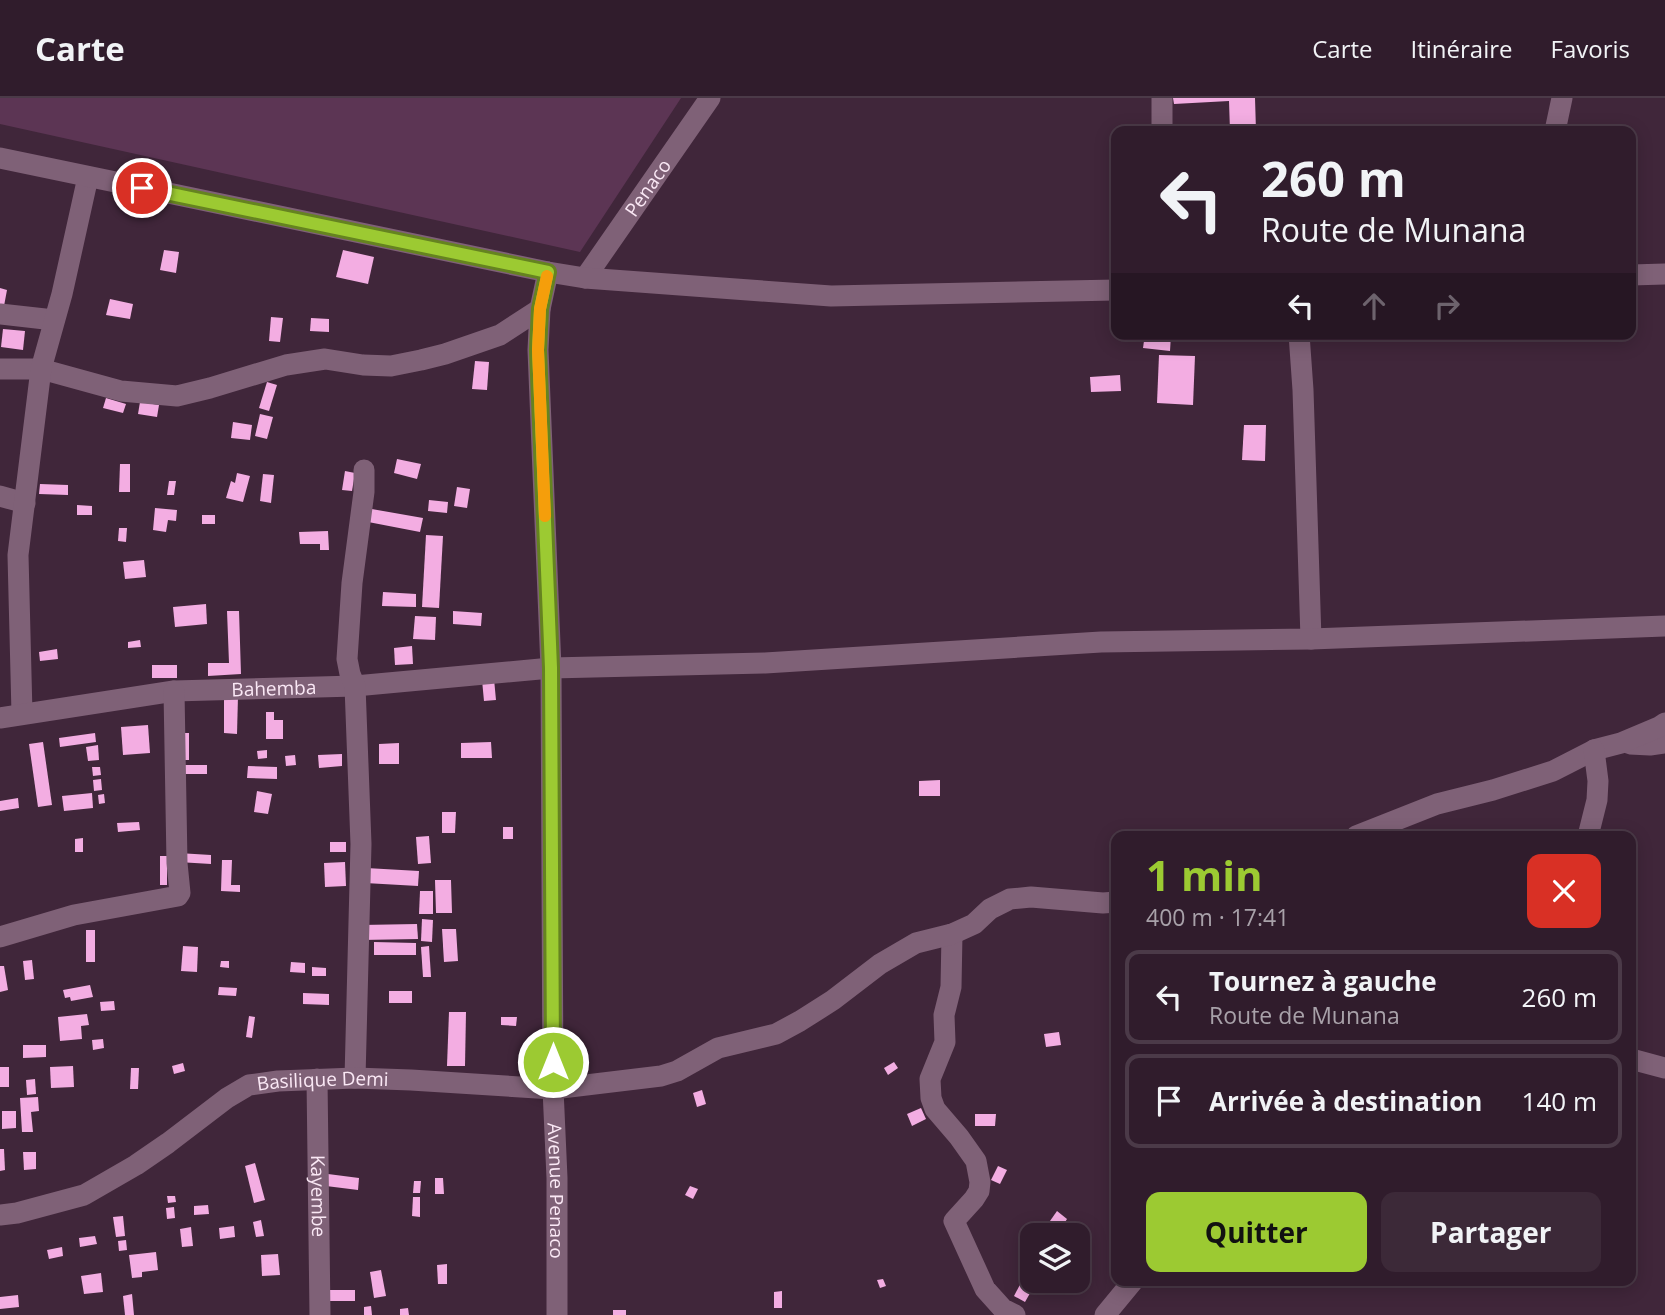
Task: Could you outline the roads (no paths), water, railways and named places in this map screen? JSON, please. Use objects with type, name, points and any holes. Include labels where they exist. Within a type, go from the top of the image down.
[{"type":"street","name":"Penaco","points":[[585,278],[710,98]]},
{"type":"street","points":[[1162,98],[1162,126]]},
{"type":"street","points":[[1556,126],[1562,98]]},
{"type":"street","points":[[0,158],[585,278],[831,296],[1111,290]]},
{"type":"street","points":[[22,714],[18,555],[41,369],[62,294],[88,177]]},
{"type":"street","name":"Avenue Penaco","points":[[548,272],[540,309],[538,350],[551,668],[557,1315]]},
{"type":"street","points":[[1636,275],[1665,274]]},
{"type":"street","points":[[0,369],[41,369],[121,391],[177,396],[286,365],[326,359],[391,366],[421,360],[500,335],[540,309]]},
{"type":"street","points":[[0,314],[54,320]]},
{"type":"street","points":[[1299,340],[1311,639]]},
{"type":"street","points":[[355,1078],[361,844],[355,686],[347,659],[364,470]]},
{"type":"street","points":[[0,496],[25,503]]},
{"type":"street","name":"Bahemba","points":[[0,718],[174,691],[355,686],[551,668],[765,663],[1101,642],[1311,639],[1665,626]]},
{"type":"street","points":[[0,937],[74,915],[178,896],[174,691]]},
{"type":"street","points":[[1369,831],[1437,804],[1553,771],[1594,750],[1621,743],[1665,723]]},
{"type":"street","points":[[1621,743],[1665,743]]},
{"type":"street","points":[[1589,831],[1597,800],[1594,750]]},
{"type":"street","name":"Basilique Demi","points":[[0,1216],[84,1195],[136,1165],[227,1098],[249,1085],[355,1078],[553,1089],[661,1076],[677,1071],[718,1048],[776,1034],[834,1000],[880,964],[916,943],[952,934],[974,924],[990,909],[1010,899],[1031,897],[1111,902]]},
{"type":"street","points":[[952,934],[951,987],[944,1015],[945,1042],[930,1079],[931,1098],[934,1109],[976,1161],[980,1182],[974,1199],[954,1221],[985,1289],[1003,1309],[1015,1315]]},
{"type":"street","points":[[1636,1060],[1665,1068]]},
{"type":"street","name":"Kayembe","points":[[317,1079],[320,1315]]},
{"type":"street","points":[[1105,1315],[1129,1286]]}]
